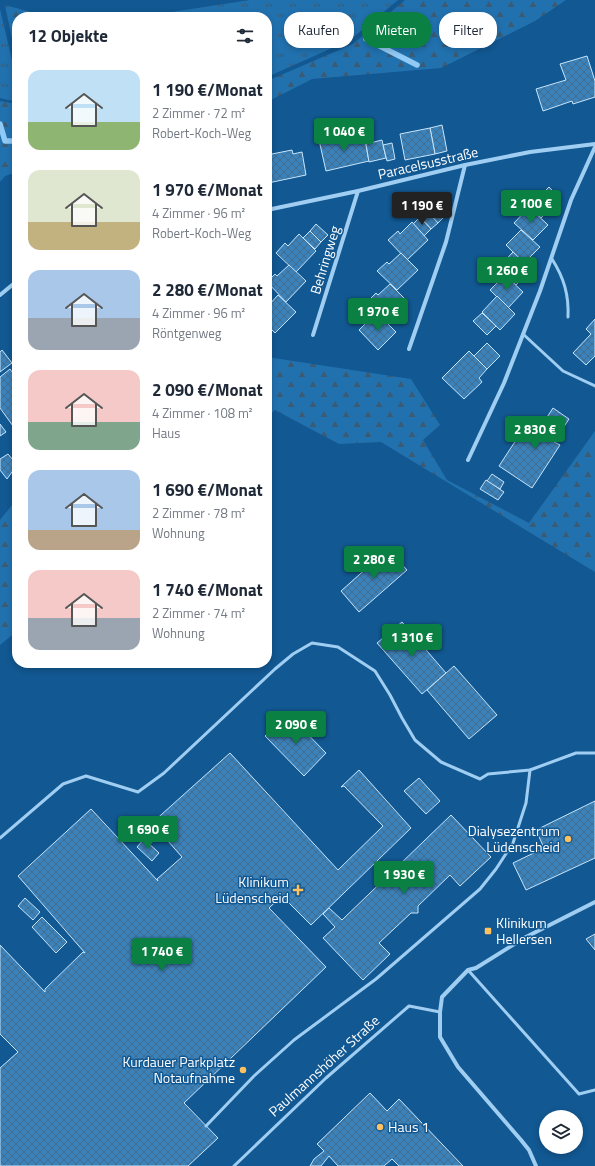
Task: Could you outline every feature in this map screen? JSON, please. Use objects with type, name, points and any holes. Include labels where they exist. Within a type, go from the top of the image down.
[{"type":"street","name":"Paracelsusstraße","points":[[272,209],[358,191],[464,165],[530,152],[595,146]]},
{"type":"street","points":[[468,460],[504,383],[552,259],[571,200],[595,146]]},
{"type":"street","points":[[409,348],[446,242],[464,165]]},
{"type":"street","name":"Behringweg","points":[[313,335],[358,191]]},
{"type":"street","points":[[0,295],[12,285]]},
{"type":"street","points":[[536,1166],[529,1150],[458,1067],[440,1037],[440,1012],[442,997],[468,970],[476,968],[524,938],[595,902]]},
{"type":"lane","points":[[552,259],[561,274],[569,299],[568,317]]},
{"type":"lane","points":[[523,334],[563,370],[595,386]]},
{"type":"lane","points":[[0,838],[63,784],[86,776],[138,792],[164,773],[275,669],[293,654],[312,643],[338,647],[375,671],[415,740],[441,762],[480,779],[488,774],[530,770],[576,753],[595,753]]},
{"type":"lane","points":[[206,1126],[254,1076],[294,1040],[376,979],[480,889],[496,869],[513,843],[526,803],[530,770]]},
{"type":"lane","points":[[468,970],[580,1094],[595,1090]]},
{"type":"lane","name":"Paulmannshöher Straße","points":[[234,1166],[326,1078],[408,1006],[440,1012]]},
{"type":"green space","points":[[250,0],[398,0],[384,12],[362,12],[362,30],[354,37],[354,12],[284,12],[284,48],[332,48],[272,75],[272,12],[172,12]]},
{"type":"green space","points":[[405,0],[566,0],[535,21],[497,40],[497,12],[439,12],[439,48],[481,48],[441,68],[312,79],[272,99],[272,79],[344,48],[354,48],[354,43],[362,36],[362,48],[431,48],[431,12],[391,12]]},
{"type":"green space","points":[[5,5],[31,12],[12,12],[12,39]]},
{"type":"green space","points":[[0,9],[12,61],[12,101],[0,98]]},
{"type":"green space","points":[[0,101],[12,103],[12,174],[5,176],[0,182]]},
{"type":"green space","points":[[272,358],[411,379],[440,425],[423,440],[447,480],[529,523],[595,431],[595,572],[381,442],[339,444],[275,410],[272,413]]},
{"type":"green space","points":[[12,505],[12,635],[0,645],[0,520]]},
{"type":"building","points":[[587,56],[595,81],[595,97],[573,104],[572,101],[543,111],[536,89],[566,80],[560,64]]},
{"type":"building","points":[[442,125],[447,151],[435,154],[430,128]]},
{"type":"building","points":[[430,128],[435,154],[405,160],[400,134]]},
{"type":"building","points":[[364,135],[369,161],[326,171],[319,140],[333,137],[334,141]]},
{"type":"building","points":[[382,140],[386,158],[369,162],[366,144]]},
{"type":"building","points":[[392,143],[395,159],[387,161],[383,145]]},
{"type":"building","points":[[292,150],[293,154],[302,152],[306,175],[272,182],[272,154]]},
{"type":"building","points":[[549,187],[560,198],[548,211],[536,200]]},
{"type":"building","points":[[536,200],[548,211],[541,218],[529,207]]},
{"type":"building","points":[[434,204],[445,216],[438,223],[427,211]]},
{"type":"building","points":[[529,207],[548,225],[533,240],[514,223]]},
{"type":"building","points":[[427,211],[438,223],[431,229],[420,217]]},
{"type":"building","points":[[420,217],[431,229],[424,236],[413,224]]},
{"type":"building","points":[[412,222],[428,240],[407,260],[388,240],[398,231],[400,234]]},
{"type":"building","points":[[316,224],[328,235],[321,242],[310,231]]},
{"type":"building","points":[[521,230],[540,247],[524,263],[506,245]]},
{"type":"building","points":[[310,231],[321,242],[315,249],[303,238]]},
{"type":"building","points":[[299,234],[316,251],[296,272],[276,253],[285,243],[288,246]]},
{"type":"building","points":[[513,252],[531,269],[516,285],[498,268]]},
{"type":"building","points":[[401,253],[418,270],[397,290],[377,271],[387,262],[389,264]]},
{"type":"building","points":[[289,265],[306,281],[286,302],[272,287],[272,277],[275,274],[277,276]]},
{"type":"building","points":[[505,275],[523,292],[508,308],[490,290]]},
{"type":"building","points":[[390,284],[407,301],[386,321],[367,302],[376,293],[378,295]]},
{"type":"building","points":[[278,295],[296,312],[275,333],[272,330],[272,302]]},
{"type":"building","points":[[497,296],[515,314],[500,330],[482,312]]},
{"type":"building","points":[[482,313],[496,326],[487,335],[473,321]]},
{"type":"building","points":[[379,315],[396,332],[378,350],[359,330],[370,319],[373,321]]},
{"type":"building","points":[[595,319],[595,356],[586,365],[573,353],[591,334],[586,329]]},
{"type":"building","points":[[487,343],[500,356],[487,369],[474,356]]},
{"type":"building","points":[[2,350],[12,363],[0,372],[0,352]]},
{"type":"building","points":[[469,351],[487,369],[479,378],[482,382],[464,399],[442,378]]},
{"type":"building","points":[[10,369],[12,372],[12,425],[0,408],[0,377]]},
{"type":"building","points":[[553,408],[569,419],[554,442],[560,445],[532,488],[499,466],[520,434],[522,435],[529,425],[538,431]]},
{"type":"building","points":[[0,424],[6,432],[0,436]]},
{"type":"building","points":[[8,454],[12,459],[12,472],[7,479],[0,470],[0,459]]},
{"type":"building","points":[[492,474],[504,482],[500,489],[487,481]]},
{"type":"building","points":[[486,480],[504,492],[498,500],[480,489]]},
{"type":"building","points":[[388,549],[407,570],[359,612],[341,591]]},
{"type":"building","points":[[402,622],[446,673],[422,694],[377,643]]},
{"type":"building","points":[[454,666],[497,715],[469,739],[427,690]]},
{"type":"building","points":[[288,714],[326,753],[304,776],[265,736]]},
{"type":"building","name":"Klinikum Lüdenscheid","points":[[230,753],[338,870],[383,826],[344,786],[341,787],[359,770],[411,828],[311,925],[282,896],[269,908],[326,967],[184,1103],[218,1138],[188,1166],[0,1166],[0,1068],[18,1052],[0,1034],[0,945],[45,992],[45,989],[83,952],[85,953],[18,876],[91,809],[158,881],[157,879],[182,857],[152,823]]},
{"type":"building","points":[[419,778],[440,801],[426,814],[404,791]]},
{"type":"building","name":"Dialysezentrum Lüdenscheid","points":[[595,801],[595,858],[526,890],[513,863],[544,848],[536,830]]},
{"type":"building","points":[[451,815],[491,857],[460,886],[450,875],[418,906],[418,913],[411,913],[379,943],[390,954],[363,980],[323,938],[335,927],[323,914],[329,908],[342,920]]},
{"type":"building","points":[[144,839],[159,853],[152,861],[137,847]]},
{"type":"building","points":[[25,898],[40,912],[33,920],[18,906]]},
{"type":"building","points":[[42,917],[67,942],[56,953],[32,927]]},
{"type":"building","points":[[595,934],[595,950],[586,939]]},
{"type":"building","name":"Haus 1","points":[[370,1093],[387,1111],[399,1099],[463,1166],[399,1166],[392,1159],[384,1166],[338,1166],[329,1156],[321,1166],[310,1166],[314,1159],[324,1151],[317,1144]]},
{"type":"waterway","points":[[384,48],[417,65]]},
{"type":"waterway","points":[[0,124],[5,141],[12,141]]},
{"type":"place","name":"Dialysezentrum Lüdenscheid","points":[[568,839]]},
{"type":"place","name":"Klinikum Lüdenscheid","points":[[298,890]]},
{"type":"place","name":"Klinikum Hellersen","points":[[488,931]]},
{"type":"place","name":"Kurdauer Parkplatz Notaufnahme","points":[[243,1070]]},
{"type":"place","name":"Haus 1","points":[[380,1127]]}]
